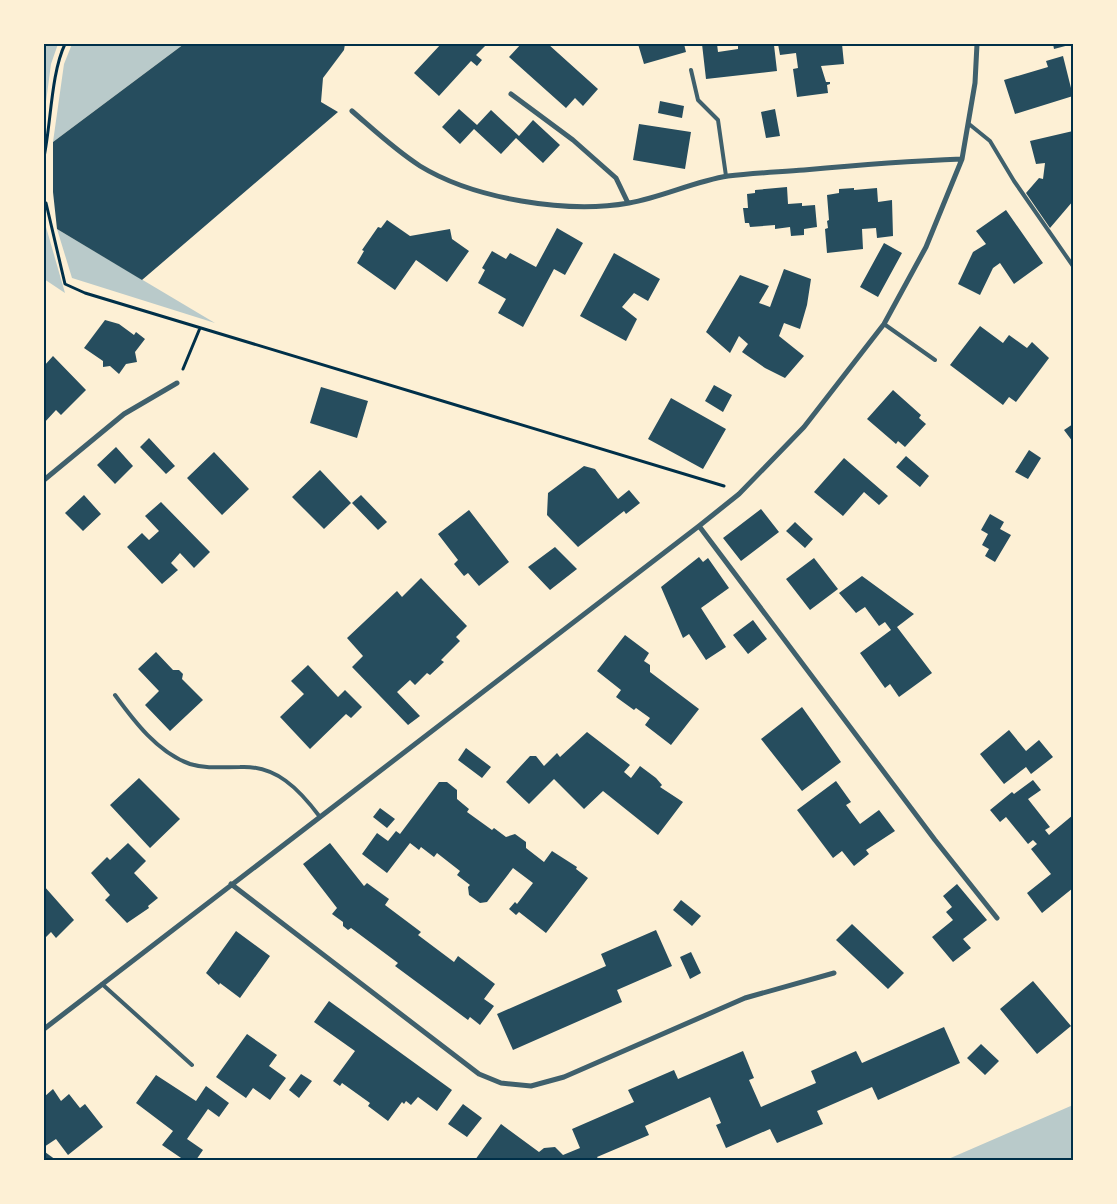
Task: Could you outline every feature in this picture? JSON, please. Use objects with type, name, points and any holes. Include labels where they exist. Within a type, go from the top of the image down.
[{"type":"street","points":[[44,1029],[699,526],[739,494],[804,427],[884,324],[926,247],[962,159],[969,124],[977,44]]},
{"type":"street","points":[[511,94],[573,140],[616,178],[628,203]]},
{"type":"street","points":[[352,111],[385,141],[421,166],[493,195],[531,202],[576,206],[628,203],[726,176],[918,160],[962,159]]},
{"type":"street","points":[[44,480],[124,414],[178,383]]},
{"type":"street","points":[[699,526],[912,809],[997,918]]},
{"type":"street","points":[[231,884],[479,1074],[501,1084],[531,1086],[564,1077],[745,998],[834,973]]},
{"type":"lane","points":[[691,70],[698,100],[718,120],[726,176]]},
{"type":"lane","points":[[969,124],[990,141],[1014,181],[1073,266]]},
{"type":"lane","points":[[884,324],[935,360]]},
{"type":"lane","points":[[115,695],[127,713],[159,747],[190,764],[214,768],[252,766],[270,771],[289,782],[307,799],[320,817]]},
{"type":"lane","points":[[102,984],[192,1066]]},
{"type":"path","points":[[44,157],[51,123],[58,65],[64,44]]},
{"type":"path","points":[[44,203],[65,284],[115,303],[722,484],[739,494]]},
{"type":"path","points":[[178,383],[200,328]]},
{"type":"shaded area","points":[[44,44],[58,44],[51,64],[44,117]]},
{"type":"shaded area","points":[[72,44],[184,44],[53,142],[64,64]]},
{"type":"shaded area","points":[[44,220],[65,293],[44,279]]},
{"type":"shaded area","points":[[57,229],[215,323],[72,278]]},
{"type":"shaded area","points":[[1073,1105],[1073,1160],[946,1160]]},
{"type":"building","points":[[184,44],[345,44],[344,50],[323,78],[321,102],[338,112],[142,280],[57,229],[53,192],[53,142]]},
{"type":"building","points":[[441,44],[487,44],[476,55],[482,60],[477,66],[471,61],[439,96],[414,73]]},
{"type":"building","points":[[521,44],[548,44],[598,89],[583,106],[575,98],[566,108],[509,57]]},
{"type":"building","points":[[638,44],[684,44],[686,52],[644,64]]},
{"type":"building","points":[[702,44],[717,44],[718,52],[738,49],[738,44],[774,45],[777,71],[706,79]]},
{"type":"building","points":[[778,44],[842,44],[844,64],[821,66],[826,82],[830,82],[827,85],[828,93],[797,97],[793,69],[798,68],[796,53],[780,55]]},
{"type":"building","points":[[1053,44],[1073,44],[1054,49]]},
{"type":"building","points":[[1063,56],[1073,96],[1015,114],[1004,80],[1048,67],[1046,61]]},
{"type":"building","points":[[660,101],[684,106],[682,118],[658,113]]},
{"type":"building","points":[[459,109],[477,125],[491,110],[519,136],[533,120],[560,145],[543,163],[516,138],[501,154],[474,129],[460,144],[442,127]]},
{"type":"building","points":[[775,109],[780,136],[766,138],[761,112]]},
{"type":"building","points":[[639,124],[691,132],[685,169],[633,160]]},
{"type":"building","points":[[1073,131],[1071,187],[1073,188],[1073,201],[1050,228],[1026,193],[1039,178],[1043,179],[1045,163],[1036,164],[1030,141]]},
{"type":"building","points":[[787,187],[788,204],[802,203],[802,206],[815,205],[817,227],[804,229],[804,235],[791,236],[790,227],[775,229],[775,225],[750,227],[749,223],[745,223],[743,208],[748,208],[747,194],[755,193],[755,190]]},
{"type":"building","points":[[854,188],[854,190],[877,188],[878,202],[892,200],[893,236],[877,238],[876,228],[862,229],[863,249],[827,253],[825,229],[828,228],[827,221],[829,220],[827,195],[839,193],[839,189]]},
{"type":"building","points":[[1006,210],[1043,263],[1014,284],[1000,263],[993,268],[980,295],[958,284],[973,252],[986,244],[976,231]]},
{"type":"building","points":[[387,220],[410,236],[450,229],[452,239],[469,251],[447,282],[416,260],[395,290],[357,263],[364,251],[362,250],[378,227],[381,228]]},
{"type":"building","points":[[557,228],[583,243],[565,275],[554,269],[523,327],[498,313],[506,299],[478,283],[485,270],[482,268],[492,251],[506,259],[510,253],[536,267]]},
{"type":"building","points":[[884,243],[902,253],[878,297],[860,287]]},
{"type":"building","points":[[614,253],[660,279],[648,301],[634,293],[622,307],[637,319],[626,341],[580,316]]},
{"type":"building","points":[[784,269],[811,279],[807,305],[800,329],[784,323],[779,336],[804,356],[785,378],[765,368],[742,352],[748,344],[739,336],[730,353],[706,332],[740,275],[769,286],[759,303],[770,307]]},
{"type":"building","points":[[105,320],[119,324],[134,335],[136,332],[145,339],[135,352],[137,362],[126,364],[119,374],[110,366],[103,367],[103,361],[84,348]]},
{"type":"building","points":[[980,326],[1003,343],[1009,335],[1027,348],[1032,342],[1049,358],[1016,402],[1009,397],[1003,405],[950,365]]},
{"type":"building","points":[[53,356],[86,390],[61,415],[56,410],[44,423],[44,366]]},
{"type":"building","points":[[714,385],[732,395],[723,412],[705,401]]},
{"type":"building","points":[[321,387],[368,401],[357,438],[310,423]]},
{"type":"building","points":[[893,390],[921,415],[919,418],[926,424],[905,447],[898,441],[896,444],[867,419]]},
{"type":"building","points":[[671,398],[726,429],[703,469],[648,439]]},
{"type":"building","points":[[1073,424],[1073,442],[1064,430]]},
{"type":"building","points":[[149,438],[175,466],[166,474],[140,447]]},
{"type":"building","points":[[116,447],[133,466],[115,484],[97,465]]},
{"type":"building","points":[[1029,450],[1041,458],[1028,479],[1015,472]]},
{"type":"building","points":[[214,452],[249,489],[222,515],[187,478]]},
{"type":"building","points":[[906,456],[929,476],[920,487],[896,467]]},
{"type":"building","points":[[844,458],[888,496],[879,505],[864,492],[843,516],[814,492]]},
{"type":"building","points":[[584,466],[595,469],[618,499],[629,490],[640,503],[626,514],[624,511],[578,547],[547,515],[548,493]]},
{"type":"building","points":[[320,470],[351,503],[324,529],[292,497]]},
{"type":"building","points":[[84,495],[101,514],[83,531],[65,513]]},
{"type":"building","points":[[361,495],[387,522],[378,530],[352,503]]},
{"type":"building","points":[[161,502],[210,552],[194,568],[180,553],[171,563],[178,570],[162,584],[127,547],[142,533],[149,540],[159,531],[145,516]]},
{"type":"building","points":[[761,509],[779,532],[741,561],[723,538]]},
{"type":"building","points":[[469,510],[509,562],[479,586],[468,573],[464,576],[454,564],[458,560],[438,534]]},
{"type":"building","points":[[990,514],[1004,522],[1000,529],[1011,535],[995,562],[985,556],[989,549],[982,545],[988,534],[981,530]]},
{"type":"building","points":[[795,522],[813,539],[805,548],[786,531]]},
{"type":"building","points":[[555,547],[577,569],[550,590],[528,567]]},
{"type":"building","points":[[699,557],[703,562],[708,558],[729,588],[701,608],[726,647],[706,660],[689,634],[683,638],[661,587]]},
{"type":"building","points":[[814,558],[838,589],[810,610],[786,579]]},
{"type":"building","points":[[862,576],[914,614],[897,627],[932,673],[899,697],[890,684],[885,688],[860,653],[891,630],[885,622],[879,626],[865,607],[856,613],[839,593]]},
{"type":"building","points":[[421,578],[467,626],[456,637],[460,641],[441,660],[444,662],[430,675],[427,673],[415,685],[410,680],[397,692],[420,716],[408,725],[352,667],[363,656],[347,638],[397,591],[402,597]]},
{"type":"building","points":[[753,620],[767,639],[748,654],[733,635]]},
{"type":"building","points":[[625,635],[649,653],[644,661],[650,665],[650,672],[699,709],[671,745],[645,725],[650,718],[636,708],[634,710],[616,697],[621,690],[597,671]]},
{"type":"building","points":[[156,652],[173,670],[179,670],[183,674],[182,679],[203,700],[170,731],[145,705],[159,691],[138,669]]},
{"type":"building","points":[[308,665],[338,697],[345,690],[362,707],[351,718],[346,714],[310,749],[280,717],[304,694],[291,681]]},
{"type":"building","points":[[802,707],[841,762],[802,791],[761,739]]},
{"type":"building","points":[[1009,730],[1026,751],[1039,740],[1053,757],[1031,774],[1026,767],[1004,784],[980,754]]},
{"type":"building","points":[[587,732],[630,765],[624,772],[631,778],[640,766],[656,778],[662,785],[660,787],[683,802],[658,835],[603,791],[584,809],[554,779],[529,804],[506,782],[530,756],[536,756],[544,766],[557,753],[560,757]]},
{"type":"building","points":[[466,748],[491,767],[482,778],[458,760]]},
{"type":"building","points":[[139,778],[180,819],[150,848],[110,805]]},
{"type":"building","points":[[1033,780],[1041,790],[1028,799],[1050,827],[1045,830],[1049,835],[1073,815],[1073,888],[1042,913],[1027,893],[1051,874],[1031,849],[1037,844],[1033,840],[1028,844],[1006,817],[1000,822],[990,810],[1012,792],[1014,794]]},
{"type":"building","points":[[836,781],[851,802],[846,805],[860,824],[879,810],[895,831],[866,850],[869,854],[854,866],[842,851],[833,858],[797,810]]},
{"type":"building","points":[[439,782],[447,782],[457,790],[457,799],[469,809],[467,812],[492,830],[494,828],[506,837],[515,834],[526,842],[526,848],[544,862],[552,851],[577,867],[576,869],[588,878],[546,933],[519,912],[516,915],[509,909],[515,902],[517,904],[533,883],[513,868],[487,902],[480,903],[469,895],[468,887],[470,885],[457,875],[460,871],[437,853],[434,857],[421,847],[419,850],[410,843],[387,873],[362,854],[377,833],[388,841],[396,831],[400,834]]},
{"type":"building","points":[[380,808],[395,819],[387,828],[373,817]]},
{"type":"building","points":[[128,843],[146,861],[134,873],[158,898],[148,906],[149,908],[127,923],[105,900],[110,895],[91,873],[107,857],[110,860]]},
{"type":"building","points":[[330,843],[364,886],[367,883],[389,899],[385,905],[421,932],[418,935],[454,962],[458,956],[495,984],[484,999],[494,1006],[480,1025],[470,1017],[468,1020],[395,966],[398,963],[351,928],[348,930],[343,926],[343,922],[332,914],[337,908],[303,864]]},
{"type":"building","points":[[957,884],[987,920],[963,939],[971,948],[953,962],[932,937],[953,920],[946,912],[952,907],[943,896]]},
{"type":"building","points":[[44,886],[74,920],[56,938],[51,932],[44,939]]},
{"type":"building","points":[[681,900],[701,916],[692,926],[673,910]]},
{"type":"building","points":[[852,924],[904,973],[888,989],[836,940]]},
{"type":"building","points":[[656,930],[672,966],[617,990],[622,1002],[513,1050],[497,1014],[606,966],[601,954]]},
{"type":"building","points":[[236,931],[270,956],[240,998],[220,983],[219,985],[206,973]]},
{"type":"building","points":[[691,952],[701,973],[690,979],[680,957]]},
{"type":"building","points":[[1033,981],[1071,1026],[1037,1054],[1000,1009]]},
{"type":"building","points":[[329,1001],[452,1090],[437,1111],[418,1097],[411,1105],[406,1101],[404,1104],[402,1102],[388,1121],[368,1106],[370,1103],[342,1083],[340,1086],[333,1081],[355,1051],[314,1022]]},
{"type":"building","points":[[944,1027],[960,1063],[878,1100],[872,1087],[817,1111],[823,1124],[777,1143],[770,1129],[726,1148],[716,1125],[721,1123],[710,1097],[645,1126],[649,1135],[597,1157],[599,1160],[475,1160],[501,1124],[539,1152],[544,1148],[555,1147],[563,1155],[580,1148],[572,1129],[634,1102],[628,1090],[674,1070],[678,1079],[743,1051],[754,1078],[749,1080],[761,1107],[816,1083],[811,1071],[856,1051],[862,1063]]},
{"type":"building","points":[[247,1034],[277,1055],[269,1066],[286,1078],[270,1100],[253,1088],[246,1098],[216,1077]]},
{"type":"building","points":[[981,1044],[999,1061],[985,1075],[967,1058]]},
{"type":"building","points":[[301,1074],[312,1081],[299,1098],[289,1090]]},
{"type":"building","points":[[156,1075],[196,1101],[206,1086],[229,1103],[219,1117],[208,1109],[187,1139],[203,1150],[196,1160],[184,1160],[162,1145],[173,1131],[136,1103]]},
{"type":"building","points":[[53,1089],[61,1101],[69,1094],[80,1108],[85,1104],[103,1127],[68,1155],[56,1139],[44,1147],[44,1097]]},
{"type":"building","points":[[463,1104],[482,1118],[467,1137],[448,1124]]},
{"type":"building","points":[[45,1152],[56,1160],[44,1160]]}]
